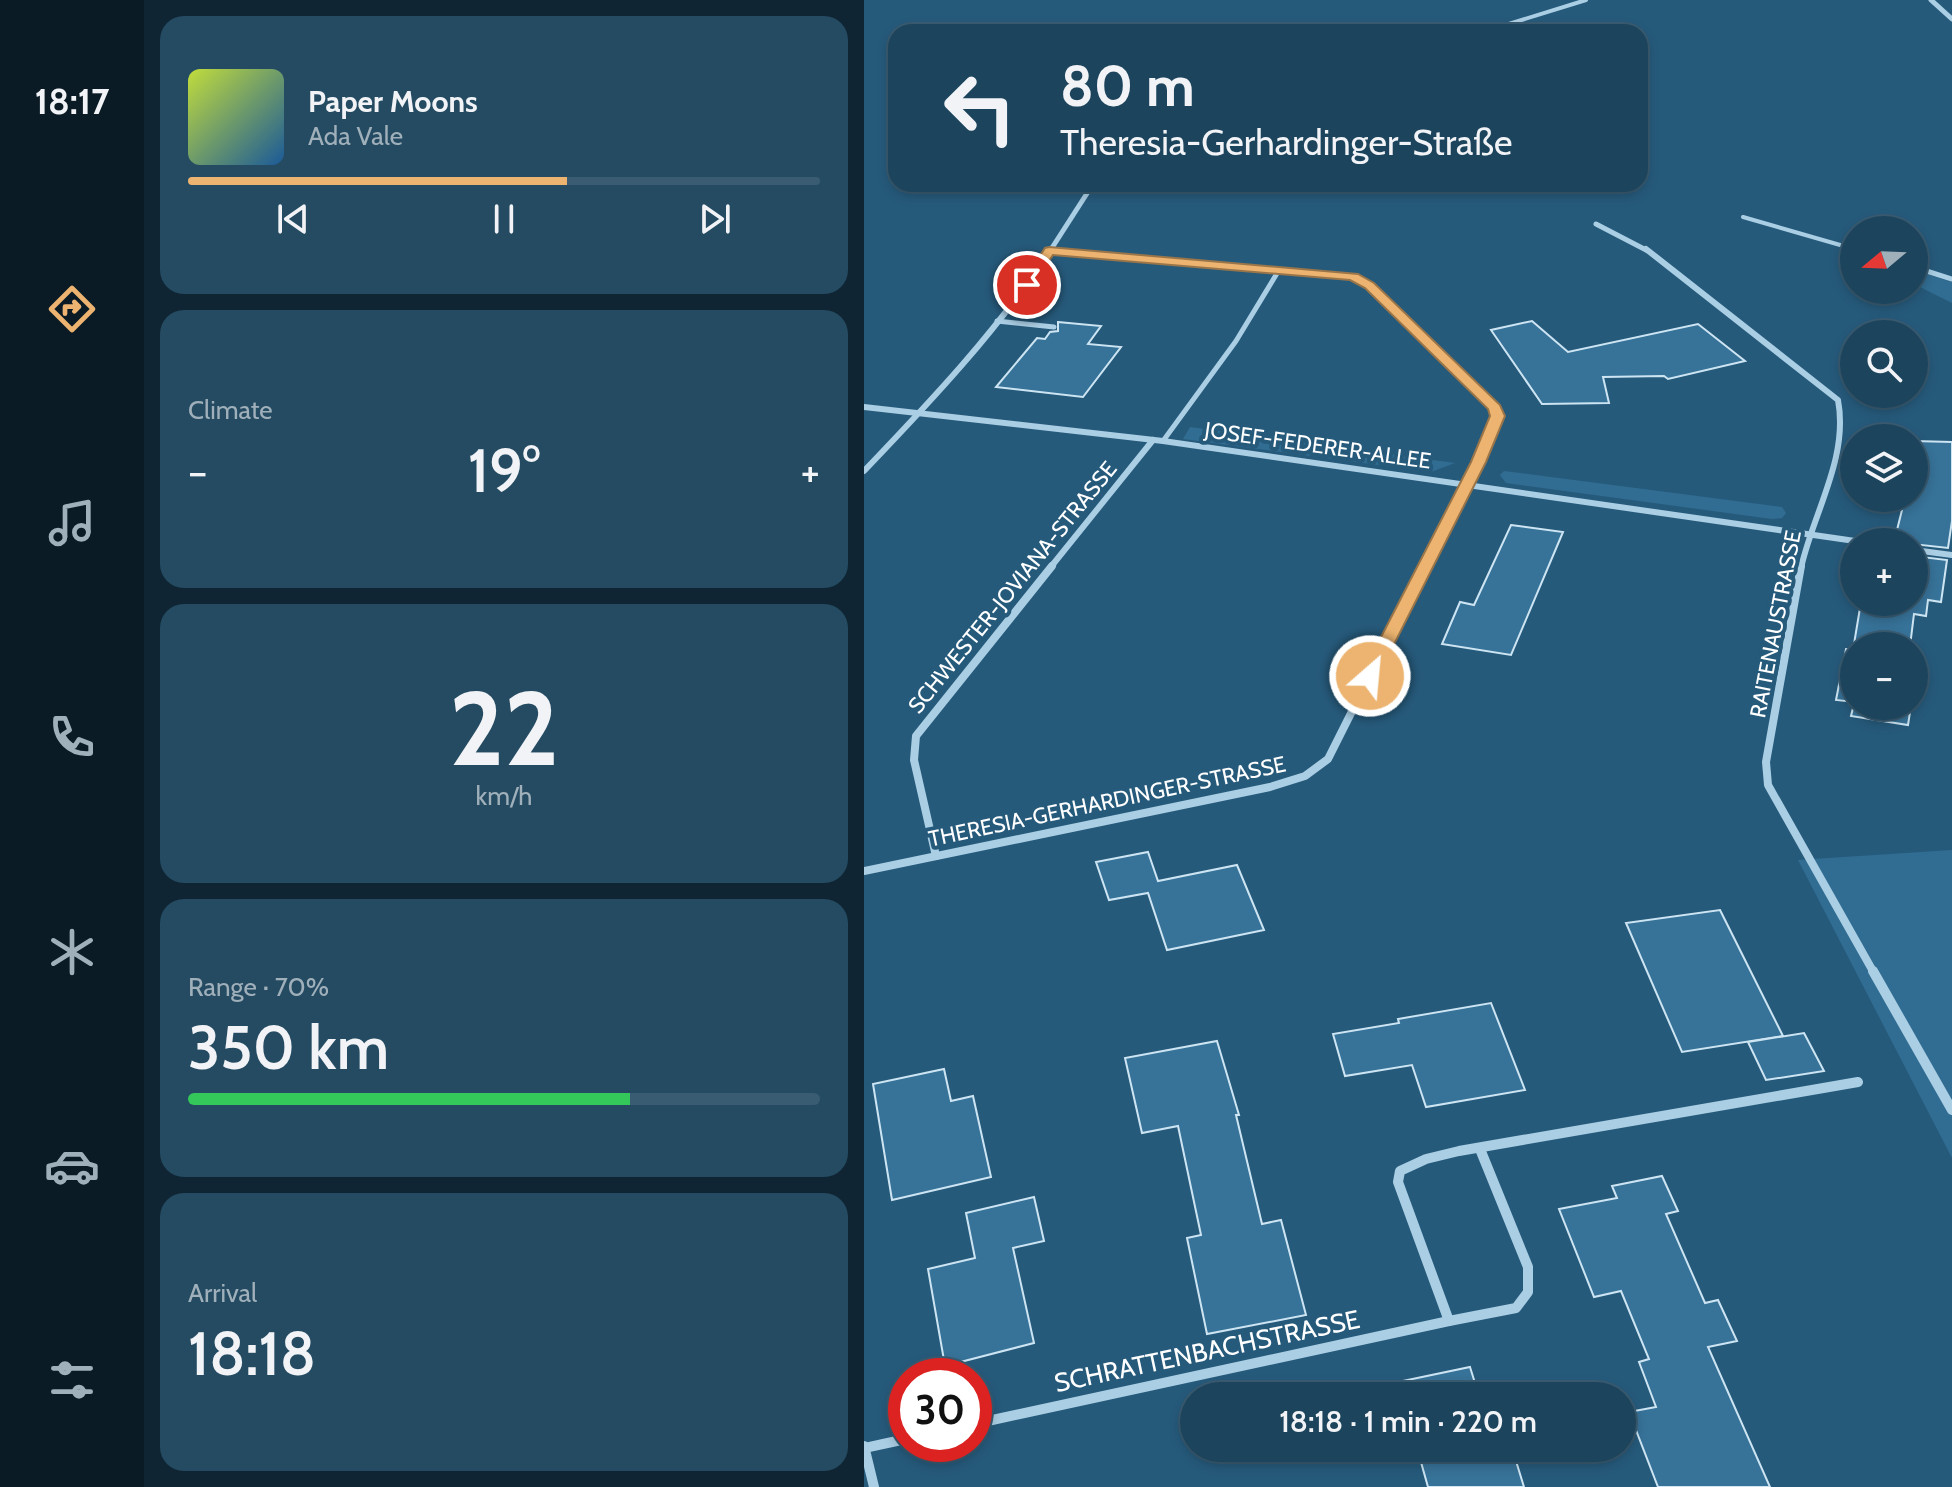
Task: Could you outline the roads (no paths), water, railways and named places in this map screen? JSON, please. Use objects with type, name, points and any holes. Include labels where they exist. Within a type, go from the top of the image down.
[{"type":"street","points":[[1931,0],[1952,19]]},
{"type":"street","points":[[864,471],[919,413],[997,321],[1088,192]]},
{"type":"street","name":"RAITENAUSTRASSE","points":[[1596,224],[1644,247],[1838,400],[1842,411],[1839,445],[1809,535],[1766,762],[1768,785],[1952,1110]]},
{"type":"street","name":"THERESIA-GERHARDINGER-STRASSE","points":[[864,871],[1270,787],[1305,776],[1328,759],[1467,483],[1497,416],[1494,408],[1369,286],[1353,277],[1049,251]]},
{"type":"street","name":"JOSEF-FEDERER-ALLEE","points":[[864,407],[1163,441],[1840,539]]},
{"type":"street","name":"SCHWESTER-JOVIANA-STRASSE","points":[[936,856],[914,760],[916,736],[1153,440]]},
{"type":"street","points":[[1928,552],[1952,555]]},
{"type":"street","points":[[1449,1321],[1398,1182],[1400,1171],[1412,1162],[1858,1082]]},
{"type":"street","name":"SCHRATTENBACHSTRASSE","points":[[992,1420],[1516,1308],[1528,1292],[1528,1267],[1480,1149]]},
{"type":"street","points":[[874,1487],[864,1447],[888,1442]]},
{"type":"lane","points":[[1509,24],[1586,0]]},
{"type":"lane","points":[[1743,217],[1840,245]]},
{"type":"lane","points":[[1163,441],[1236,341],[1279,270]]},
{"type":"lane","points":[[1928,271],[1952,279]]},
{"type":"lane","points":[[997,321],[1054,327]]}]
